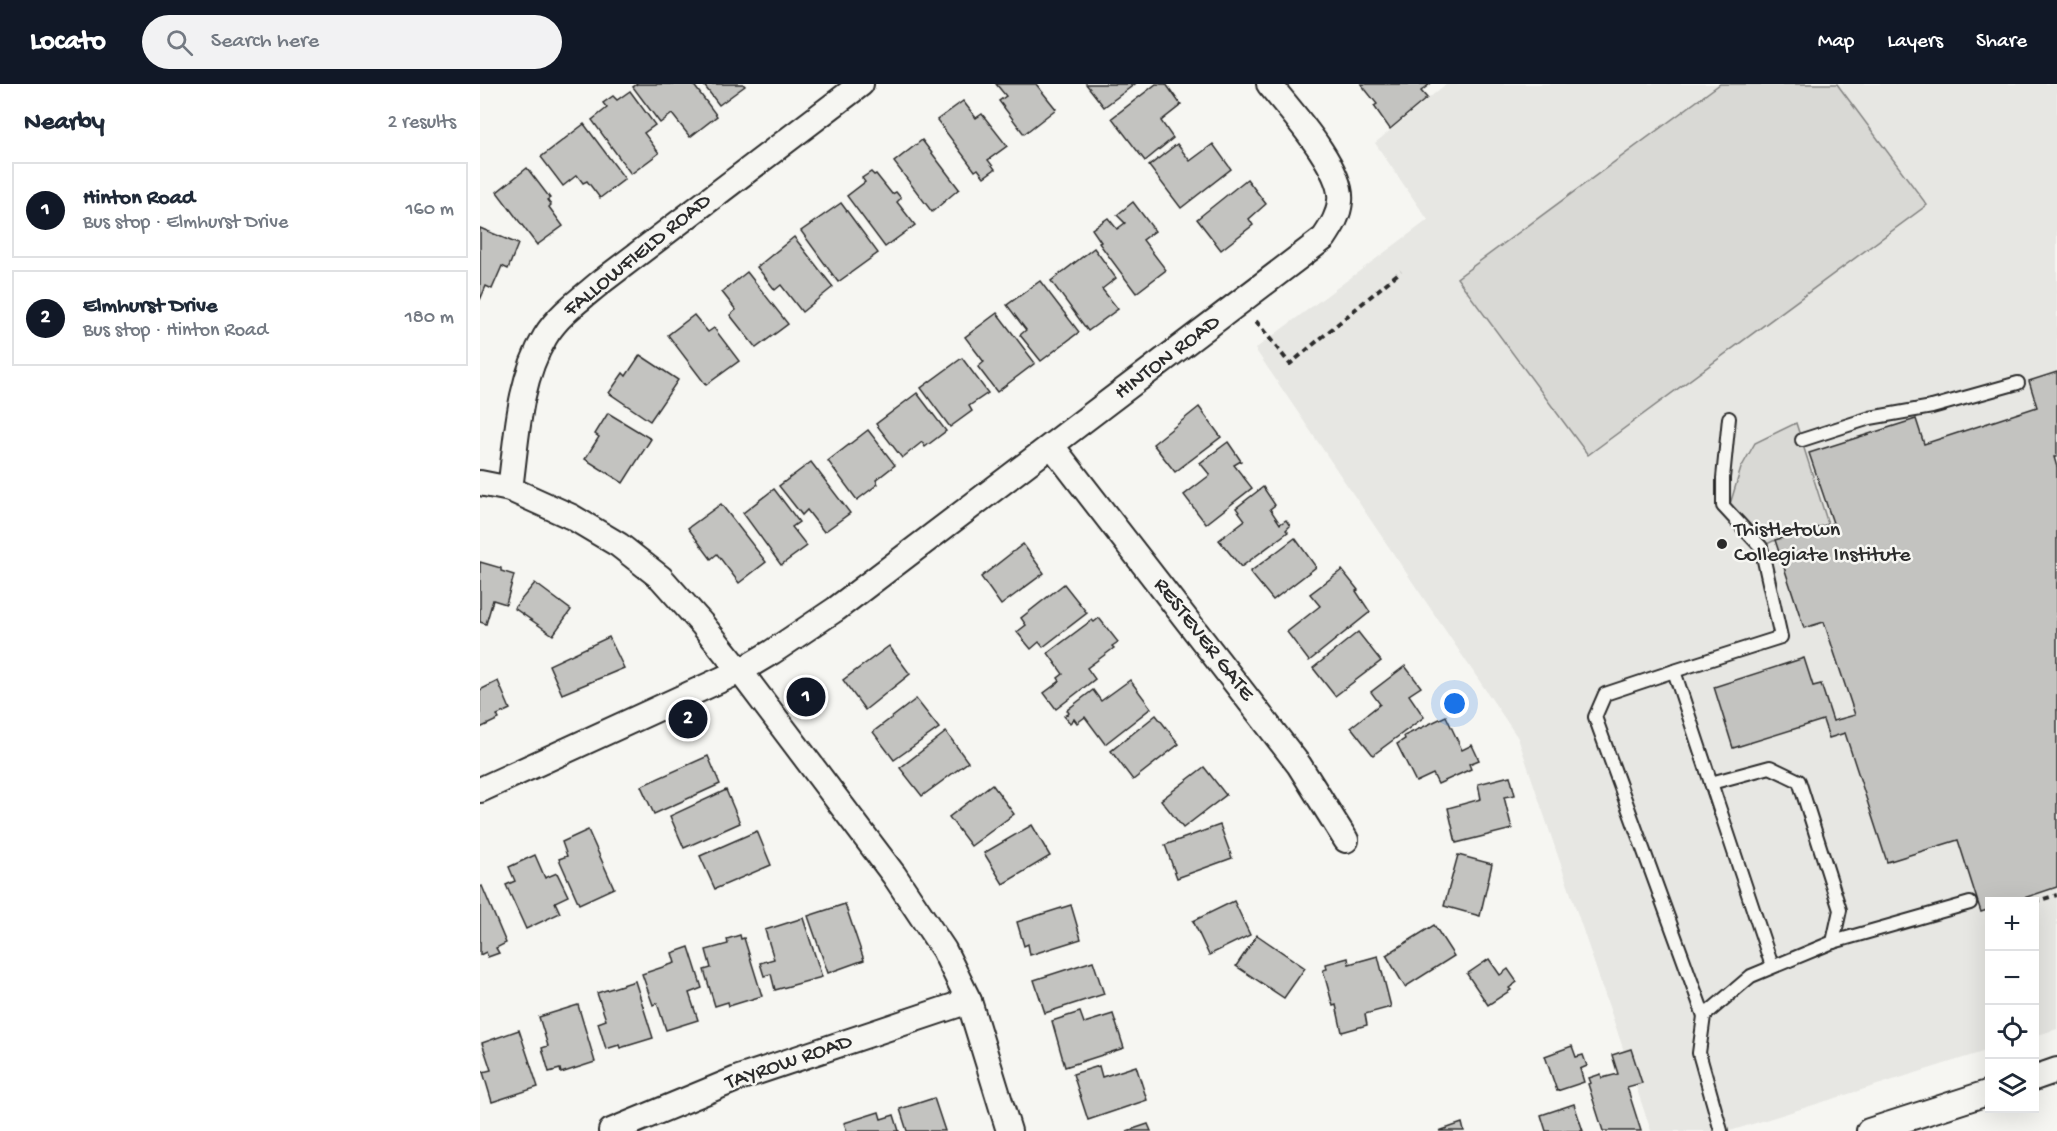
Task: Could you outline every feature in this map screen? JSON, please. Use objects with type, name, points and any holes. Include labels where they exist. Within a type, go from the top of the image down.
[{"type":"street","name":"FALLOWFIELD ROAD","points":[[510,489],[523,400],[531,365],[546,335],[566,313],[601,282],[861,84]]},
{"type":"street","name":"HINTON ROAD","points":[[480,790],[740,671],[772,652],[836,609],[1324,238],[1335,222],[1341,199],[1336,178],[1323,154],[1269,84]]},
{"type":"street","name":"RESTEVER GATE","points":[[1052,446],[1299,765],[1346,840]]},
{"type":"street","points":[[480,483],[510,489],[572,517],[627,552],[661,578],[702,624],[894,875],[944,950],[969,1001],[1010,1131]]},
{"type":"street","name":"TAYROW ROAD","points":[[611,1131],[739,1078],[969,1001]]},
{"type":"street","points":[[2039,1076],[2057,1071]]},
{"type":"street","points":[[1869,1131],[1985,1093]]},
{"type":"lane","points":[[1802,440],[1870,418],[1932,407],[2018,383]]},
{"type":"lane","points":[[1721,1131],[1699,1053],[1704,1016],[1596,717],[1605,694],[1781,637],[1761,547],[1723,506],[1723,478],[1729,418]]},
{"type":"lane","points":[[1674,671],[1772,966]]},
{"type":"lane","points":[[1711,783],[1770,767],[1799,781],[1840,910],[1833,942]]},
{"type":"lane","points":[[1704,1016],[1751,976],[1772,966],[1833,942],[1970,903]]},
{"type":"path","points":[[1241,302],[1290,364],[1401,271]]},
{"type":"path","points":[[2039,900],[2057,894]]},
{"type":"shaded area","name":"Thistletown Collegiate Institute","points":[[1446,84],[2057,84],[2057,1029],[2039,1035],[2039,897],[1985,897],[1985,1051],[1730,1131],[1651,1131],[1518,738],[1255,349],[1428,220],[1375,143]]},
{"type":"shaded area","points":[[1720,84],[1837,84],[1927,205],[1588,455],[1457,278]]},
{"type":"shaded area","points":[[1796,423],[1829,527],[1775,540],[1761,547],[1728,511],[1741,468],[1755,443]]},
{"type":"building","points":[[637,84],[693,84],[717,116],[690,137],[672,114],[660,123],[633,87]]},
{"type":"building","points":[[703,84],[743,84],[745,86],[719,105]]},
{"type":"building","points":[[996,84],[1036,84],[1056,109],[1024,134],[999,101],[1006,96]]},
{"type":"building","points":[[1086,84],[1135,84],[1104,107]]},
{"type":"building","points":[[1156,84],[1166,84],[1181,105],[1161,121],[1173,138],[1145,161],[1112,118]]},
{"type":"building","points":[[1361,84],[1430,84],[1421,91],[1427,98],[1390,129],[1374,106],[1377,104]]},
{"type":"building","points":[[630,91],[655,125],[644,133],[659,153],[631,174],[592,120],[607,108],[603,103],[613,96],[617,100]]},
{"type":"building","points":[[963,101],[976,118],[982,114],[1007,146],[988,160],[995,169],[984,177],[978,169],[975,171],[937,120]]},
{"type":"building","points":[[584,124],[625,179],[600,198],[587,181],[583,183],[577,175],[563,186],[541,157]]},
{"type":"building","points":[[922,140],[959,189],[932,212],[894,162]]},
{"type":"building","points":[[1177,144],[1190,161],[1213,144],[1231,169],[1181,208],[1149,166]]},
{"type":"building","points":[[527,168],[550,198],[547,200],[551,205],[549,207],[563,226],[537,245],[497,192]]},
{"type":"building","points":[[871,172],[876,174],[892,194],[896,192],[901,198],[897,202],[915,225],[885,247],[847,196],[865,182],[862,178]]},
{"type":"building","points":[[1247,179],[1266,204],[1249,219],[1253,225],[1221,250],[1197,219]]},
{"type":"building","points":[[1133,202],[1155,231],[1143,240],[1166,270],[1136,293],[1099,243],[1101,242],[1092,229],[1108,218],[1117,229],[1125,223],[1117,215]]},
{"type":"building","points":[[841,203],[878,253],[838,282],[801,231]]},
{"type":"building","points":[[480,228],[518,244],[508,269],[502,266],[492,289],[486,286],[480,300]]},
{"type":"building","points":[[794,237],[833,287],[802,312],[781,285],[775,290],[757,267]]},
{"type":"building","points":[[1094,248],[1116,278],[1102,289],[1118,309],[1088,331],[1051,281]]},
{"type":"building","points":[[747,272],[788,324],[756,348],[730,315],[736,310],[722,292]]},
{"type":"building","points":[[1040,281],[1079,332],[1041,361],[1020,335],[1026,330],[1007,305]]},
{"type":"building","points":[[997,313],[1035,363],[997,392],[978,367],[984,362],[965,337]]},
{"type":"building","points":[[694,315],[708,332],[714,328],[739,361],[706,385],[668,335]]},
{"type":"building","points":[[640,355],[678,380],[650,421],[609,393],[623,373],[626,376]]},
{"type":"building","points":[[962,358],[988,393],[969,406],[972,411],[950,427],[921,388]]},
{"type":"building","points":[[2057,372],[2057,457],[2054,457],[2057,467],[2057,887],[2027,897],[1985,897],[1985,911],[1981,912],[1958,840],[1887,862],[1845,733],[1829,738],[1823,720],[1733,748],[1714,687],[1804,658],[1813,686],[1821,684],[1833,721],[1855,715],[1824,622],[1804,628],[1775,540],[1833,523],[1809,453],[1916,419],[1924,444],[2037,407],[2029,381]]},
{"type":"building","points":[[917,393],[946,431],[925,447],[922,442],[902,458],[876,424]]},
{"type":"building","points":[[1199,407],[1221,437],[1175,472],[1153,444]]},
{"type":"building","points":[[608,413],[651,439],[623,483],[585,459],[599,437],[595,434]]},
{"type":"building","points":[[868,430],[895,465],[876,480],[878,484],[857,500],[828,461]]},
{"type":"building","points":[[1228,442],[1241,461],[1234,465],[1252,488],[1206,524],[1184,495],[1210,475],[1200,463]]},
{"type":"building","points":[[811,462],[850,513],[824,532],[807,510],[802,515],[779,486]]},
{"type":"building","points":[[1263,487],[1275,505],[1270,509],[1280,524],[1286,520],[1290,526],[1286,530],[1288,532],[1241,567],[1219,540],[1245,520],[1236,508]]},
{"type":"building","points":[[774,489],[799,522],[792,527],[807,546],[781,565],[743,513]]},
{"type":"building","points":[[721,504],[766,562],[739,583],[717,554],[711,559],[688,528]]},
{"type":"building","points":[[1295,538],[1316,567],[1273,600],[1250,572]]},
{"type":"building","points":[[1023,544],[1044,573],[1001,605],[981,577]]},
{"type":"building","points":[[480,562],[501,568],[501,571],[514,575],[506,604],[493,600],[486,624],[480,622]]},
{"type":"building","points":[[1342,570],[1358,590],[1356,591],[1370,612],[1309,661],[1287,632],[1320,606],[1310,594]]},
{"type":"building","points":[[535,583],[571,610],[553,635],[514,608]]},
{"type":"building","points":[[1064,584],[1087,613],[1043,647],[1039,642],[1031,649],[1017,632],[1026,625],[1021,618]]},
{"type":"building","points":[[1099,618],[1118,642],[1112,646],[1114,648],[1087,668],[1095,679],[1056,709],[1044,693],[1060,681],[1058,678],[1063,674],[1048,653],[1092,620],[1094,622]]},
{"type":"building","points":[[1358,632],[1381,661],[1335,696],[1313,668]]},
{"type":"building","points":[[609,637],[624,668],[562,694],[549,665]]},
{"type":"building","points":[[889,646],[910,674],[865,710],[843,680]]},
{"type":"building","points":[[1405,666],[1421,687],[1409,695],[1424,717],[1373,755],[1351,727],[1380,704],[1371,692]]},
{"type":"building","points":[[1130,680],[1151,708],[1105,744],[1085,717],[1077,723],[1074,719],[1070,723],[1064,716],[1069,713],[1067,710],[1093,690],[1101,701]]},
{"type":"building","points":[[498,681],[510,709],[497,715],[499,719],[480,728],[480,690]]},
{"type":"building","points":[[916,699],[939,728],[894,760],[873,732]]},
{"type":"building","points":[[1156,715],[1179,744],[1133,780],[1111,751]]},
{"type":"building","points":[[1446,716],[1462,750],[1472,745],[1479,760],[1469,764],[1471,769],[1438,784],[1433,774],[1416,782],[1397,744],[1405,739],[1404,736]]},
{"type":"building","points":[[946,732],[968,762],[922,796],[900,768]]},
{"type":"building","points":[[708,756],[720,784],[654,814],[641,786]]},
{"type":"building","points":[[1204,767],[1226,795],[1183,828],[1161,800]]},
{"type":"building","points":[[1510,776],[1515,795],[1504,797],[1512,829],[1456,843],[1448,808],[1481,799],[1478,784]]},
{"type":"building","points":[[992,784],[1014,814],[971,846],[949,817]]},
{"type":"building","points":[[726,790],[740,823],[684,848],[670,816]]},
{"type":"building","points":[[1032,825],[1050,856],[1003,884],[984,853]]},
{"type":"building","points":[[1220,825],[1232,858],[1177,878],[1165,845]]},
{"type":"building","points":[[588,830],[614,888],[579,904],[559,859],[567,856],[562,842]]},
{"type":"building","points":[[757,831],[771,865],[715,889],[700,856]]},
{"type":"building","points":[[535,855],[545,878],[557,873],[568,896],[555,902],[560,913],[526,929],[506,885],[515,881],[509,867]]},
{"type":"building","points":[[1458,855],[1492,864],[1480,916],[1444,906]]},
{"type":"building","points":[[482,886],[506,943],[496,948],[499,953],[488,957],[486,952],[480,955],[480,887]]},
{"type":"building","points":[[1234,901],[1250,935],[1209,955],[1193,921]]},
{"type":"building","points":[[845,904],[864,960],[828,973],[808,916]]},
{"type":"building","points":[[1071,905],[1081,939],[1030,955],[1028,944],[1024,946],[1017,922]]},
{"type":"building","points":[[803,918],[822,977],[775,990],[771,974],[764,976],[760,963],[774,959],[765,930]]},
{"type":"building","points":[[1434,925],[1454,956],[1405,987],[1386,955]]},
{"type":"building","points":[[740,935],[741,939],[744,938],[762,996],[729,1006],[728,1002],[715,1006],[704,970],[711,968],[706,950],[728,944],[727,939]]},
{"type":"building","points":[[1257,935],[1305,968],[1284,998],[1236,966]]},
{"type":"building","points":[[689,947],[702,988],[689,993],[698,1020],[666,1030],[657,1003],[653,1005],[642,974],[675,963],[672,953]]},
{"type":"building","points":[[1378,956],[1391,1007],[1365,1014],[1367,1025],[1342,1032],[1336,1005],[1333,1006],[1323,970],[1327,969],[1326,964],[1348,958],[1349,964]]},
{"type":"building","points":[[1489,959],[1500,975],[1508,969],[1517,982],[1509,988],[1511,990],[1488,1005],[1467,974]]},
{"type":"building","points":[[1093,961],[1104,994],[1045,1013],[1034,980]]},
{"type":"building","points":[[635,981],[653,1038],[620,1048],[619,1045],[606,1049],[598,1023],[606,1020],[597,993]]},
{"type":"building","points":[[578,1005],[595,1062],[561,1073],[560,1069],[549,1072],[542,1048],[548,1046],[539,1017]]},
{"type":"building","points":[[1080,1012],[1084,1023],[1113,1014],[1124,1048],[1065,1067],[1052,1021]]},
{"type":"building","points":[[519,1030],[538,1087],[492,1102],[483,1072],[491,1070],[482,1043]]},
{"type":"building","points":[[1572,1046],[1576,1057],[1583,1055],[1587,1066],[1580,1069],[1584,1082],[1557,1091],[1545,1056]]},
{"type":"building","points":[[1631,1049],[1642,1083],[1627,1087],[1641,1131],[1603,1131],[1588,1084],[1591,1083],[1589,1078],[1601,1074],[1602,1078],[1618,1074],[1612,1055]]},
{"type":"building","points":[[1099,1066],[1102,1077],[1136,1066],[1147,1100],[1088,1120],[1073,1074]]},
{"type":"building","points":[[934,1098],[945,1131],[907,1131],[900,1109]]},
{"type":"building","points":[[1574,1104],[1583,1131],[1546,1131],[1541,1115]]},
{"type":"building","points":[[879,1112],[881,1119],[894,1115],[899,1131],[847,1131],[844,1123]]},
{"type":"building","points":[[1462,1123],[1464,1131],[1439,1131]]},
{"type":"building","points":[[1148,1124],[1151,1131],[1127,1131]]},
{"type":"place","name":"Thistletown Collegiate Institute","points":[[1722,544]]},
{"type":"place","name":"Hinton Road","points":[[806,697]]},
{"type":"place","name":"Elmhurst Drive","points":[[688,719]]}]
